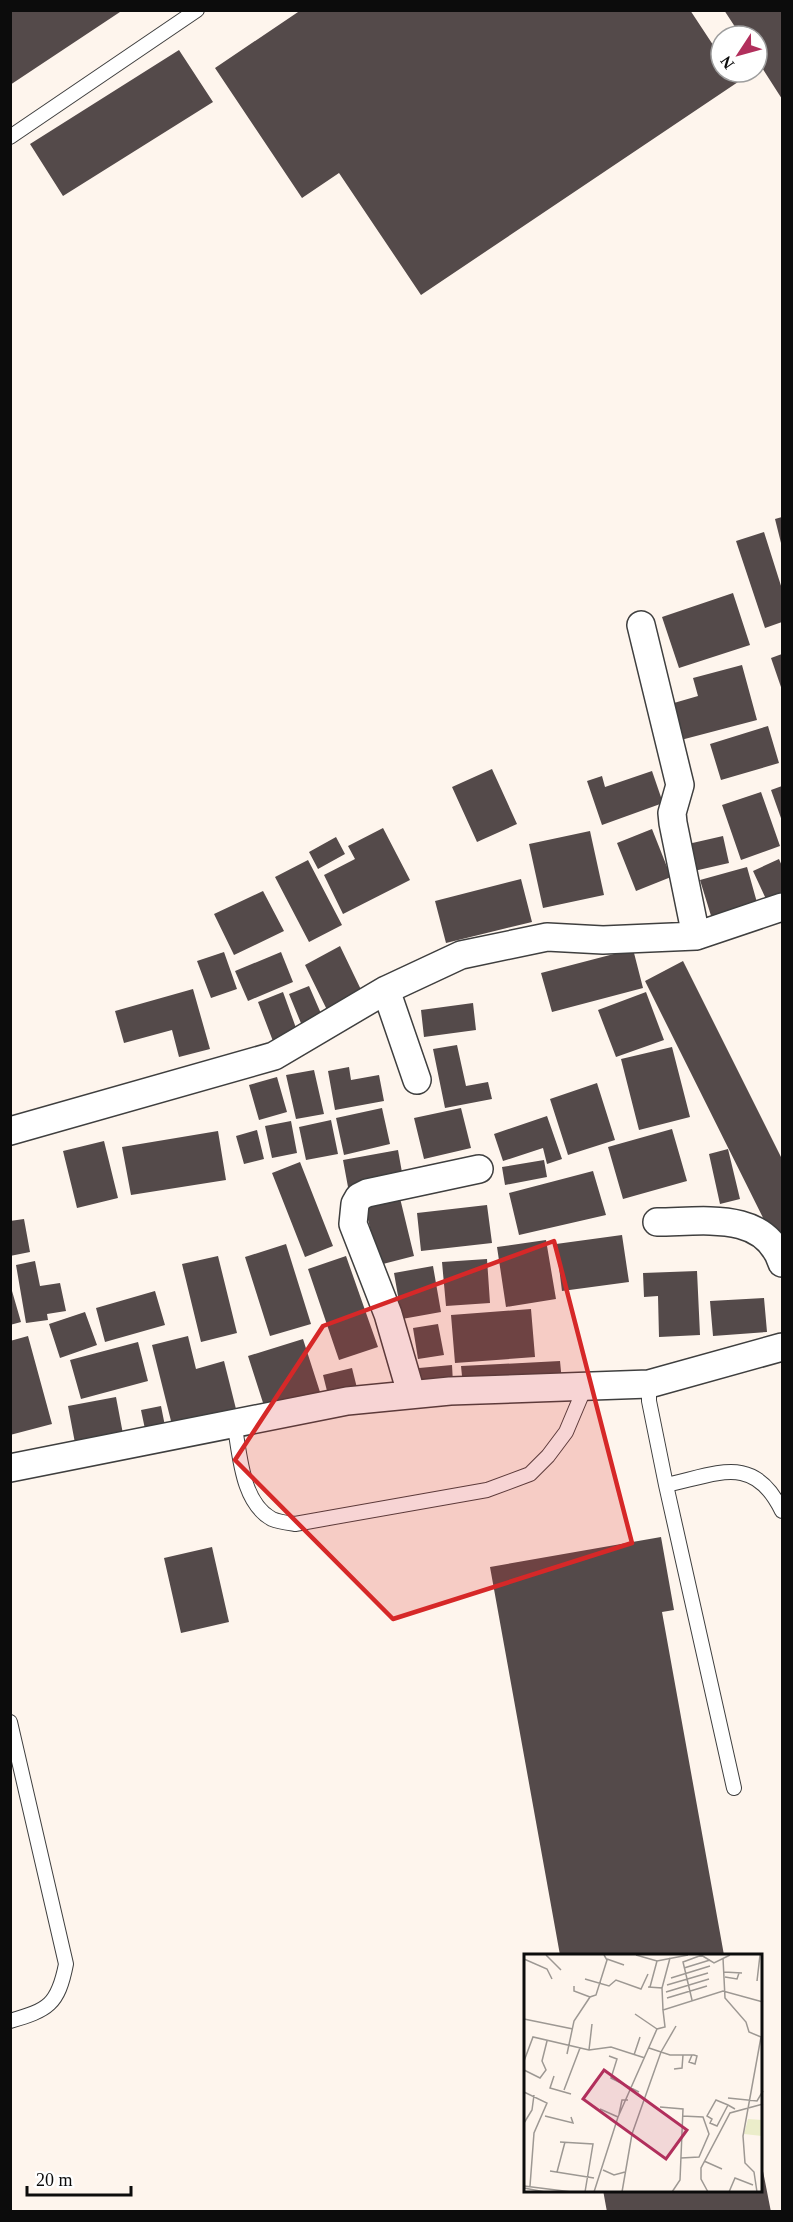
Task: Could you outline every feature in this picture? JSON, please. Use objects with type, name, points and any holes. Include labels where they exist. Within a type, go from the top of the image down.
[{"type":"street","points":[[641,625],[671,758],[680,785],[672,813],[673,823],[696,936]]},
{"type":"street","points":[[10,1131],[274,1056],[386,990],[461,955],[546,937],[603,940],[696,936],[783,907]]},
{"type":"street","points":[[386,990],[417,1080]]},
{"type":"street","points":[[411,1393],[388,1314],[353,1224],[355,1204],[359,1197],[367,1193],[479,1168]]},
{"type":"street","points":[[657,1222],[735,1223],[758,1230],[771,1239],[783,1263]]},
{"type":"street","points":[[10,1468],[347,1401],[411,1393],[649,1384],[783,1347]]},
{"type":"lane","points":[[10,137],[197,10]]},
{"type":"lane","points":[[649,1384],[649,1401],[666,1485],[734,1788]]},
{"type":"lane","points":[[234,1422],[248,1491],[260,1510],[274,1520],[295,1524],[487,1490],[530,1474],[548,1456],[566,1432],[585,1387]]},
{"type":"lane","points":[[666,1485],[736,1470],[763,1481],[783,1510]]},
{"type":"lane","points":[[10,1722],[66,1964],[55,1998],[42,2012],[10,2021]]},
{"type":"highlighted area","points":[[554,1241],[632,1543],[393,1619],[235,1460],[323,1326]]},
{"type":"building","points":[[10,10],[123,10],[10,85]]},
{"type":"building","points":[[301,10],[690,10],[709,39],[709,84],[735,84],[421,295],[339,173],[302,198],[215,68]]},
{"type":"building","points":[[724,10],[782,10],[782,99],[769,79],[769,24],[733,24]]},
{"type":"building","points":[[179,50],[213,102],[63,196],[30,144]]},
{"type":"building","points":[[782,517],[782,547],[775,519]]},
{"type":"building","points":[[764,532],[782,589],[782,622],[765,628],[736,541]]},
{"type":"building","points":[[733,593],[750,645],[679,668],[662,617]]},
{"type":"building","points":[[782,654],[782,690],[771,658]]},
{"type":"building","points":[[742,665],[757,720],[677,741],[667,705],[698,696],[693,678]]},
{"type":"building","points":[[768,726],[779,763],[721,780],[710,744]]},
{"type":"building","points":[[492,769],[517,824],[477,842],[452,787]]},
{"type":"building","points":[[652,771],[663,803],[602,825],[587,781],[602,776],[605,787]]},
{"type":"building","points":[[782,786],[782,821],[771,790]]},
{"type":"building","points":[[761,792],[780,846],[741,860],[722,805]]},
{"type":"building","points":[[383,828],[410,880],[343,914],[324,875],[355,859],[348,846]]},
{"type":"building","points":[[652,829],[671,877],[636,891],[617,843]]},
{"type":"building","points":[[590,831],[604,895],[543,908],[529,844]]},
{"type":"building","points":[[723,836],[729,863],[694,871],[688,844]]},
{"type":"building","points":[[336,837],[345,854],[318,869],[309,852]]},
{"type":"building","points":[[779,859],[782,866],[782,892],[766,899],[753,871]]},
{"type":"building","points":[[308,860],[342,925],[309,942],[275,877]]},
{"type":"building","points":[[747,867],[758,906],[712,919],[700,880]]},
{"type":"building","points":[[521,879],[532,922],[446,943],[435,901]]},
{"type":"building","points":[[263,891],[284,931],[234,955],[214,914]]},
{"type":"building","points":[[340,946],[365,998],[330,1016],[305,965]]},
{"type":"building","points":[[633,949],[643,988],[552,1012],[541,973]]},
{"type":"building","points":[[224,952],[237,989],[211,998],[197,961]]},
{"type":"building","points":[[281,952],[293,982],[248,1001],[235,971]]},
{"type":"building","points":[[683,961],[782,1159],[782,1256],[645,981]]},
{"type":"building","points":[[309,986],[326,1025],[305,1033],[289,994]]},
{"type":"building","points":[[193,989],[210,1049],[179,1057],[172,1030],[124,1043],[115,1011]]},
{"type":"building","points":[[283,992],[300,1039],[276,1049],[258,1002]]},
{"type":"building","points":[[646,992],[664,1040],[616,1057],[598,1010]]},
{"type":"building","points":[[473,1003],[476,1030],[424,1037],[421,1010]]},
{"type":"building","points":[[457,1045],[466,1086],[488,1082],[492,1099],[445,1108],[433,1049]]},
{"type":"building","points":[[672,1047],[690,1117],[639,1130],[621,1059]]},
{"type":"building","points":[[349,1067],[351,1080],[379,1075],[384,1101],[335,1110],[328,1071]]},
{"type":"building","points":[[314,1070],[324,1114],[296,1119],[286,1075]]},
{"type":"building","points":[[277,1077],[287,1112],[259,1120],[249,1085]]},
{"type":"building","points":[[597,1083],[615,1140],[568,1155],[550,1099]]},
{"type":"building","points":[[382,1108],[390,1144],[344,1155],[336,1118]]},
{"type":"building","points":[[461,1108],[471,1148],[424,1159],[414,1118]]},
{"type":"building","points":[[547,1116],[562,1159],[547,1164],[543,1148],[503,1161],[494,1134]]},
{"type":"building","points":[[331,1120],[338,1154],[306,1160],[299,1127]]},
{"type":"building","points":[[291,1121],[297,1153],[272,1158],[265,1126]]},
{"type":"building","points":[[672,1129],[687,1181],[623,1199],[608,1147]]},
{"type":"building","points":[[257,1130],[264,1159],[244,1164],[236,1136]]},
{"type":"building","points":[[218,1131],[226,1180],[131,1195],[122,1147]]},
{"type":"building","points":[[104,1141],[118,1198],[77,1208],[63,1151]]},
{"type":"building","points":[[728,1149],[740,1199],[720,1204],[709,1154]]},
{"type":"building","points":[[398,1150],[403,1178],[348,1187],[343,1160]]},
{"type":"building","points":[[544,1160],[547,1177],[505,1185],[502,1167]]},
{"type":"building","points":[[300,1162],[333,1246],[305,1257],[272,1173]]},
{"type":"building","points":[[593,1171],[606,1215],[519,1235],[509,1193]]},
{"type":"building","points":[[399,1194],[414,1256],[379,1265],[364,1203]]},
{"type":"building","points":[[487,1205],[492,1243],[421,1251],[417,1213]]},
{"type":"building","points":[[24,1219],[30,1252],[10,1256],[10,1221]]},
{"type":"building","points":[[622,1235],[629,1282],[562,1291],[556,1244]]},
{"type":"building","points":[[546,1240],[556,1299],[506,1307],[497,1247]]},
{"type":"building","points":[[286,1244],[311,1324],[270,1336],[245,1257]]},
{"type":"building","points":[[218,1256],[237,1333],[201,1342],[182,1264]]},
{"type":"building","points":[[346,1256],[378,1347],[339,1360],[308,1269]]},
{"type":"building","points":[[487,1259],[490,1303],[446,1306],[442,1262]]},
{"type":"building","points":[[35,1261],[40,1286],[60,1283],[66,1311],[47,1314],[48,1320],[26,1323],[16,1265]]},
{"type":"building","points":[[433,1266],[441,1312],[402,1319],[394,1273]]},
{"type":"building","points":[[697,1271],[700,1335],[659,1337],[658,1296],[644,1297],[643,1273]]},
{"type":"building","points":[[10,1284],[21,1322],[10,1325]]},
{"type":"building","points":[[155,1291],[165,1325],[105,1342],[96,1308]]},
{"type":"building","points":[[764,1298],[767,1332],[713,1336],[710,1301]]},
{"type":"building","points":[[531,1309],[535,1357],[455,1363],[451,1315]]},
{"type":"building","points":[[85,1312],[97,1345],[60,1358],[49,1324]]},
{"type":"building","points":[[438,1324],[444,1355],[418,1359],[413,1328]]},
{"type":"building","points":[[28,1336],[52,1424],[10,1435],[10,1341]]},
{"type":"building","points":[[188,1336],[196,1369],[224,1361],[236,1409],[172,1425],[152,1345]]},
{"type":"building","points":[[303,1339],[320,1392],[265,1409],[248,1356]]},
{"type":"building","points":[[138,1342],[148,1381],[81,1399],[70,1360]]},
{"type":"building","points":[[560,1361],[562,1382],[463,1386],[461,1366]]},
{"type":"building","points":[[452,1365],[453,1383],[420,1386],[419,1368]]},
{"type":"building","points":[[352,1368],[358,1392],[329,1399],[323,1375]]},
{"type":"building","points":[[116,1397],[123,1434],[75,1443],[68,1406]]},
{"type":"building","points":[[161,1406],[165,1426],[145,1429],[141,1410]]},
{"type":"building","points":[[661,1537],[674,1610],[662,1612],[724,1954],[560,1954],[490,1567]]},
{"type":"building","points":[[212,1547],[229,1622],[181,1633],[164,1558]]},
{"type":"building","points":[[763,2171],[771,2212],[607,2212],[603,2192],[763,2192]]}]
